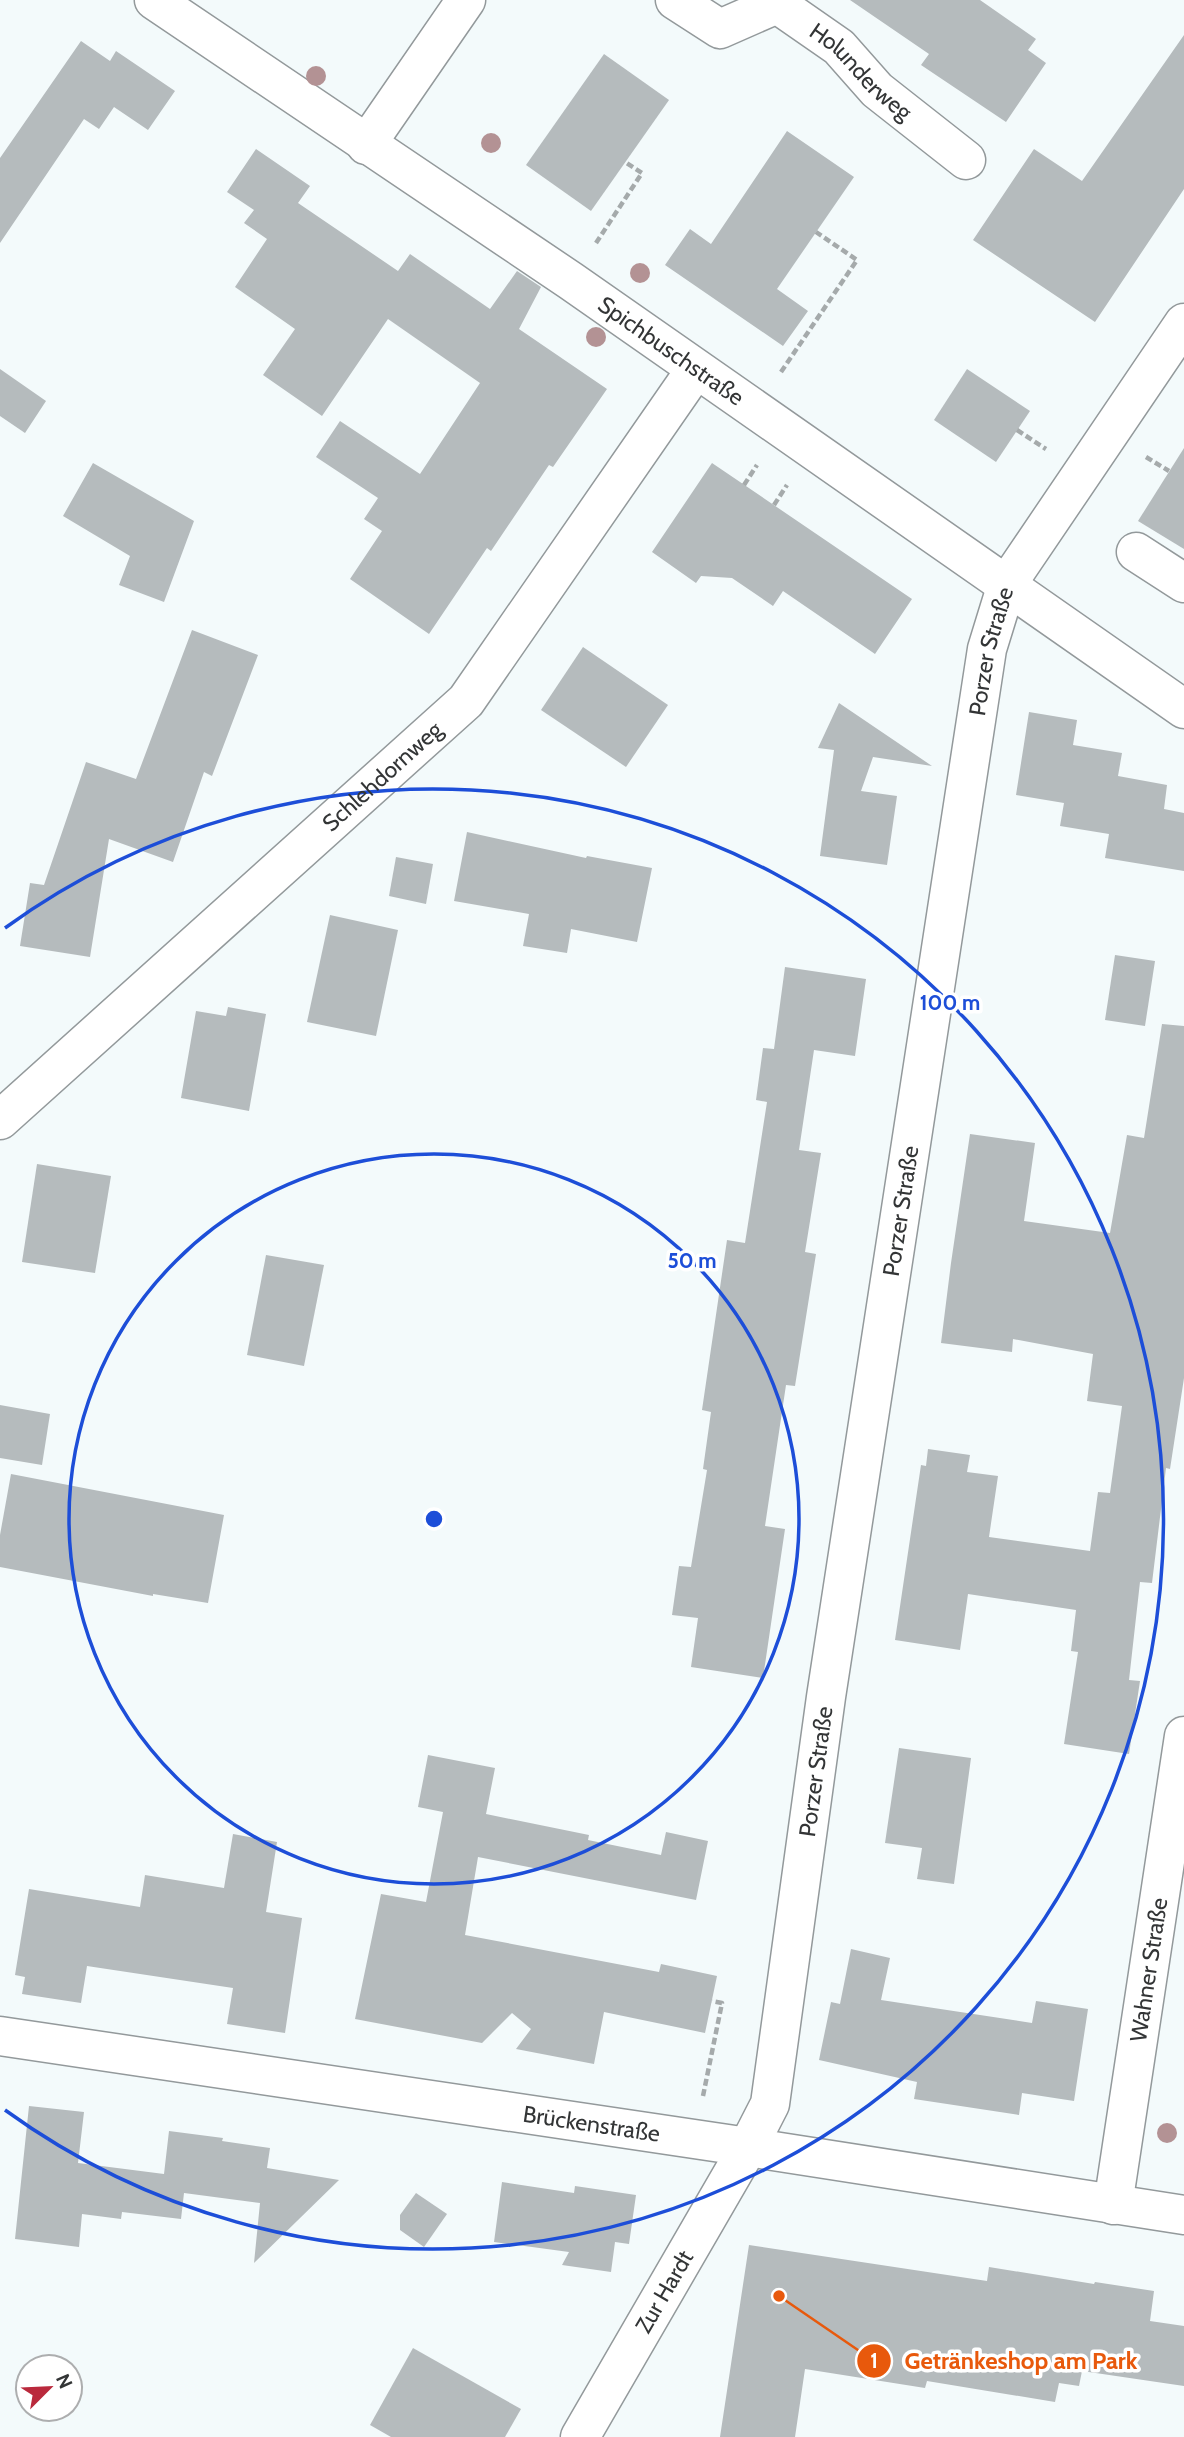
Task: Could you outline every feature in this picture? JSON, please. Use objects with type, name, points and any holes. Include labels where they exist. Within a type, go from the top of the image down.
[{"type":"street","name":"Spichbuschstraße","points":[[154,0],[571,281],[1007,584],[1178,692]]},
{"type":"street","points":[[366,145],[466,0]]},
{"type":"street","name":"Holunderweg","points":[[675,0],[720,29],[777,4],[839,47],[877,90],[966,160]]},
{"type":"street","name":"Porzer Straße","points":[[748,2147],[770,2104],[826,1696],[985,663],[1007,584],[1184,323]]},
{"type":"street","name":"Schlehdornweg","points":[[0,1120],[466,701],[696,369]]},
{"type":"street","points":[[1136,552],[1184,583]]},
{"type":"street","name":"Wahner Straße","points":[[1113,2205],[1184,1736]]},
{"type":"street","name":"Brückenstraße","points":[[0,2036],[748,2147],[1184,2216]]},
{"type":"street","name":"Zur Hardt","points":[[580,2437],[748,2147]]},
{"type":"path","points":[[571,281],[642,173],[625,162]]},
{"type":"path","points":[[755,410],[857,260],[816,232]]},
{"type":"path","points":[[695,2139],[722,2003],[712,2001]]},
{"type":"building","points":[[850,0],[980,0],[1036,39],[1028,50],[1046,63],[1006,122],[921,65],[929,54]]},
{"type":"building","points":[[1184,35],[1184,189],[1095,322],[973,240],[1034,149],[1082,181]]},
{"type":"building","points":[[81,41],[110,61],[116,51],[175,91],[148,130],[114,107],[99,129],[84,119],[0,243],[0,158]]},
{"type":"building","points":[[604,54],[669,100],[591,211],[526,165]]},
{"type":"building","points":[[787,131],[854,177],[777,289],[808,311],[783,346],[665,265],[690,229],[711,244]]},
{"type":"building","points":[[256,149],[310,186],[298,203],[398,271],[410,254],[490,309],[517,271],[541,287],[519,329],[607,389],[553,467],[549,465],[491,551],[487,548],[429,634],[350,579],[382,531],[364,519],[378,498],[316,457],[340,421],[420,474],[480,383],[388,319],[322,416],[263,375],[295,329],[235,287],[267,239],[244,223],[254,210],[227,192]]},
{"type":"building","points":[[0,369],[46,401],[25,433],[0,416]]},
{"type":"building","points":[[967,369],[1030,411],[996,462],[934,420]]},
{"type":"building","points":[[1184,448],[1184,549],[1138,521]]},
{"type":"building","points":[[93,463],[194,521],[164,602],[119,585],[130,556],[63,516]]},
{"type":"building","points":[[712,463],[912,599],[875,654],[783,591],[773,606],[732,578],[701,576],[696,583],[652,552]]},
{"type":"building","points":[[192,630],[258,655],[212,776],[204,772],[173,862],[109,839],[90,957],[20,946],[30,883],[44,885],[86,762],[136,779]]},
{"type":"building","points":[[583,647],[668,705],[626,767],[541,710]]},
{"type":"building","points":[[839,703],[932,766],[873,757],[861,791],[897,796],[887,865],[820,856],[834,750],[818,748]]},
{"type":"building","points":[[1029,712],[1077,720],[1073,745],[1122,753],[1118,776],[1167,785],[1164,809],[1184,813],[1184,871],[1105,858],[1109,834],[1060,826],[1064,803],[1016,795]]},
{"type":"building","points":[[467,832],[586,858],[587,856],[652,868],[637,942],[571,929],[567,953],[523,946],[529,914],[454,901]]},
{"type":"building","points":[[396,857],[433,864],[426,904],[389,896]]},
{"type":"building","points":[[330,915],[398,930],[376,1036],[307,1022]]},
{"type":"building","points":[[1115,955],[1155,961],[1145,1026],[1105,1020]]},
{"type":"building","points":[[785,967],[866,979],[855,1056],[814,1050],[799,1150],[821,1153],[805,1252],[816,1254],[795,1386],[786,1385],[765,1526],[785,1529],[763,1678],[691,1667],[698,1618],[672,1615],[679,1566],[691,1567],[707,1470],[703,1469],[711,1412],[702,1410],[727,1240],[745,1243],[767,1102],[756,1100],[763,1048],[774,1049]]},
{"type":"building","points":[[228,1007],[266,1014],[249,1111],[181,1098],[196,1011],[226,1016]]},
{"type":"building","points":[[1162,1024],[1184,1026],[1184,1378],[1170,1469],[1166,1468],[1152,1583],[1140,1582],[1129,1680],[1140,1681],[1129,1754],[1064,1744],[1078,1652],[1071,1651],[1076,1610],[968,1594],[960,1650],[895,1640],[921,1465],[926,1466],[928,1449],[970,1455],[967,1472],[998,1476],[989,1537],[1090,1551],[1098,1492],[1110,1493],[1122,1406],[1087,1401],[1093,1354],[1013,1339],[1012,1352],[941,1343],[951,1263],[970,1134],[1035,1143],[1024,1221],[1110,1233],[1127,1135],[1144,1138]]},
{"type":"building","points":[[37,1164],[111,1176],[95,1273],[22,1262]]},
{"type":"building","points":[[266,1255],[324,1265],[304,1366],[247,1355]]},
{"type":"building","points":[[0,1405],[50,1414],[42,1465],[0,1458]]},
{"type":"building","points":[[11,1474],[224,1515],[208,1603],[153,1596],[0,1567],[0,1535]]},
{"type":"building","points":[[899,1748],[971,1758],[954,1884],[917,1879],[922,1848],[885,1843]]},
{"type":"building","points":[[428,1755],[495,1768],[486,1814],[589,1835],[588,1840],[661,1855],[666,1832],[708,1841],[696,1900],[478,1857],[465,1935],[659,1972],[661,1964],[717,1976],[705,2033],[604,2012],[594,2064],[516,2049],[531,2029],[512,2013],[482,2043],[355,2019],[381,1894],[426,1902],[443,1812],[418,1807]]},
{"type":"building","points":[[233,1834],[277,1842],[266,1912],[302,1918],[285,2033],[227,2024],[233,1988],[87,1966],[81,2003],[22,1994],[25,1977],[15,1975],[29,1889],[140,1907],[145,1875],[224,1888]]},
{"type":"building","points":[[851,1949],[890,1958],[881,2000],[1032,2023],[1036,2001],[1088,2009],[1074,2101],[1022,2093],[1019,2115],[914,2099],[917,2082],[819,2060],[831,2002],[840,2004]]},
{"type":"building","points":[[29,2106],[84,2112],[78,2163],[164,2174],[169,2131],[270,2148],[267,2168],[339,2180],[254,2263],[260,2203],[184,2193],[181,2219],[122,2212],[121,2219],[82,2214],[79,2247],[15,2239]]},
{"type":"building","points":[[502,2182],[574,2193],[575,2186],[636,2195],[629,2244],[615,2242],[611,2272],[562,2265],[569,2252],[494,2242]]},
{"type":"building","points":[[416,2193],[447,2214],[424,2247],[400,2230],[400,2215]]},
{"type":"building","points":[[749,2245],[987,2281],[989,2267],[1154,2291],[1150,2321],[1184,2326],[1184,2386],[1082,2371],[1079,2386],[1059,2383],[1055,2402],[927,2381],[925,2388],[805,2369],[795,2437],[720,2437]]},
{"type":"building","points":[[413,2348],[521,2409],[505,2437],[391,2437],[370,2425]]},
{"type":"place","name":"Getränkeshop am Park","points":[[779,2296]]}]
